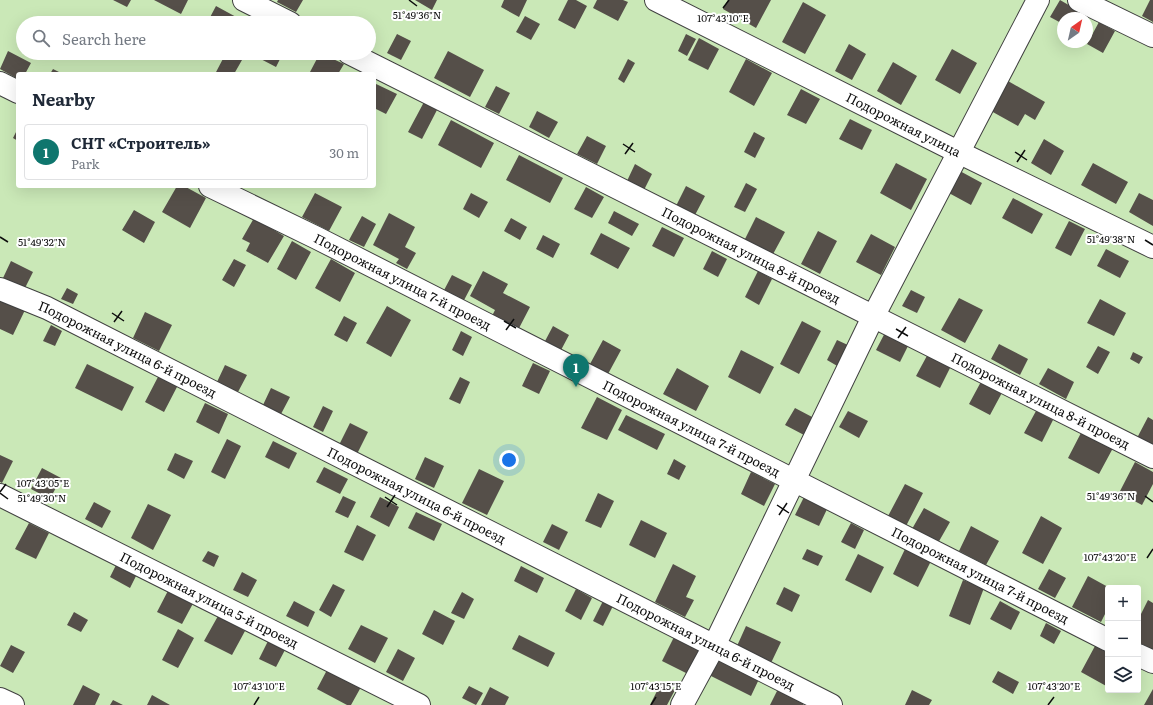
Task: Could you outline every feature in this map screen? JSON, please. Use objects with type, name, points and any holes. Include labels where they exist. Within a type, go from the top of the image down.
[{"type":"street","points":[[244,0],[276,16]]},
{"type":"street","name":"Подорожная улица","points":[[656,0],[958,152],[1153,247]]},
{"type":"street","points":[[682,705],[714,646],[873,317],[1038,0]]},
{"type":"street","points":[[1079,0],[1153,36]]},
{"type":"street","name":"Подорожная улица 8-й проезд","points":[[364,60],[1153,457]]},
{"type":"street","points":[[0,83],[16,91]]},
{"type":"street","name":"Подорожная улица 7-й проезд","points":[[214,188],[317,238],[1105,638]]},
{"type":"street","name":"Подорожная улица 6-й проезд","points":[[0,289],[47,308],[831,705]]},
{"type":"street","name":"Подорожная улица 5-й проезд","points":[[0,495],[419,705]]},
{"type":"street","points":[[1141,656],[1153,662]]},
{"type":"street","points":[[0,699],[13,705]]},
{"type":"green space","points":[[0,0],[1153,0],[1153,705],[0,705]]},
{"type":"building","points":[[113,0],[131,0],[127,7]]},
{"type":"building","points":[[154,0],[188,0],[181,14]]},
{"type":"building","points":[[278,0],[303,0],[296,12],[277,2]]},
{"type":"building","points":[[415,0],[437,0],[432,10]]},
{"type":"building","points":[[504,0],[527,0],[519,17],[501,7]]},
{"type":"building","points":[[568,0],[576,0],[587,6],[575,29],[558,20]]},
{"type":"building","points":[[597,0],[623,0],[628,2],[618,21],[593,8]]},
{"type":"building","points":[[728,0],[771,0],[756,28],[723,9]]},
{"type":"building","points":[[1060,0],[1081,12],[1057,12],[1057,21],[1050,17]]},
{"type":"building","points":[[1150,0],[1153,0],[1153,22],[1142,16]]},
{"type":"building","points":[[803,2],[826,15],[805,54],[782,42]]},
{"type":"building","points":[[216,6],[234,16],[211,16]]},
{"type":"building","points":[[525,16],[540,24],[531,40],[516,32]]},
{"type":"building","points":[[1099,22],[1115,31],[1103,53],[1093,47],[1093,33]]},
{"type":"building","points":[[397,34],[411,41],[401,60],[387,53]]},
{"type":"building","points":[[686,34],[696,39],[687,56],[678,51]]},
{"type":"building","points":[[699,38],[719,49],[708,70],[688,60]]},
{"type":"building","points":[[849,44],[866,54],[852,80],[835,71]]},
{"type":"building","points":[[952,49],[977,63],[960,94],[935,80]]},
{"type":"building","points":[[8,51],[16,55],[16,60],[25,60],[31,63],[26,72],[16,72],[16,78],[0,69]]},
{"type":"building","points":[[448,51],[484,70],[470,97],[434,78]]},
{"type":"building","points":[[628,59],[635,63],[624,83],[618,79]]},
{"type":"building","points":[[746,59],[772,73],[754,106],[729,92]]},
{"type":"building","points":[[222,60],[242,60],[235,72],[216,72]]},
{"type":"building","points":[[263,60],[280,60],[276,67]]},
{"type":"building","points":[[316,60],[335,60],[344,64],[339,72],[310,72]]},
{"type":"building","points":[[893,62],[917,76],[901,105],[877,91]]},
{"type":"building","points":[[53,69],[59,72],[51,72]]},
{"type":"building","points":[[1008,81],[1045,102],[1035,120],[1025,114],[1018,126],[991,111]]},
{"type":"building","points":[[376,84],[397,94],[386,114],[376,109]]},
{"type":"building","points":[[496,86],[510,93],[499,114],[485,107]]},
{"type":"building","points":[[801,89],[820,99],[806,124],[787,115]]},
{"type":"building","points":[[424,102],[437,110],[422,139],[408,132]]},
{"type":"building","points":[[537,111],[558,122],[549,138],[529,127]]},
{"type":"building","points":[[850,119],[872,130],[862,150],[839,139]]},
{"type":"building","points":[[451,120],[494,143],[481,168],[438,145]]},
{"type":"building","points":[[16,132],[16,140],[13,138]]},
{"type":"building","points":[[754,132],[765,138],[755,158],[744,152]]},
{"type":"building","points":[[587,136],[606,146],[597,164],[577,154]]},
{"type":"building","points":[[1044,139],[1064,151],[1051,175],[1031,163]]},
{"type":"building","points":[[519,155],[563,178],[550,203],[506,180]]},
{"type":"building","points":[[896,163],[927,179],[911,210],[880,193]]},
{"type":"building","points":[[1093,163],[1128,182],[1116,204],[1081,185]]},
{"type":"building","points":[[635,164],[652,174],[644,190],[627,181]]},
{"type":"building","points":[[958,170],[982,183],[971,205],[947,192]]},
{"type":"building","points":[[746,183],[757,189],[745,212],[734,207]]},
{"type":"building","points":[[686,186],[705,196],[695,215],[676,206]]},
{"type":"building","points":[[586,187],[604,197],[592,218],[574,209]]},
{"type":"building","points":[[176,188],[188,188],[206,198],[190,228],[162,212]]},
{"type":"building","points":[[315,193],[342,207],[329,231],[302,217]]},
{"type":"building","points":[[471,193],[488,202],[479,218],[463,209]]},
{"type":"building","points":[[1139,193],[1153,200],[1153,226],[1129,212]]},
{"type":"building","points":[[1013,198],[1043,214],[1032,234],[1002,218]]},
{"type":"building","points":[[134,210],[155,222],[144,243],[122,230]]},
{"type":"building","points":[[614,211],[639,224],[632,236],[608,223]]},
{"type":"building","points":[[389,213],[415,227],[405,247],[416,253],[407,269],[396,263],[399,259],[373,245]]},
{"type":"building","points":[[362,216],[376,224],[364,247],[349,240]]},
{"type":"building","points":[[756,217],[785,232],[772,256],[744,241]]},
{"type":"building","points":[[254,218],[284,236],[268,263],[246,251],[250,243],[242,239]]},
{"type":"building","points":[[511,218],[527,227],[520,240],[504,231]]},
{"type":"building","points":[[1069,221],[1085,229],[1071,256],[1055,248]]},
{"type":"building","points":[[662,227],[684,238],[674,257],[652,246]]},
{"type":"building","points":[[818,231],[837,241],[820,274],[801,264]]},
{"type":"building","points":[[601,233],[630,248],[618,269],[590,254]]},
{"type":"building","points":[[871,234],[895,247],[881,275],[856,262]]},
{"type":"building","points":[[543,235],[560,244],[553,258],[536,249]]},
{"type":"building","points":[[292,241],[311,252],[296,280],[277,269]]},
{"type":"building","points":[[1106,249],[1129,261],[1120,278],[1097,266]]},
{"type":"building","points":[[712,251],[727,259],[718,277],[703,269]]},
{"type":"building","points":[[234,259],[246,265],[234,287],[222,280]]},
{"type":"building","points":[[331,259],[355,273],[340,302],[315,288]]},
{"type":"building","points":[[11,261],[33,272],[25,288],[3,278]]},
{"type":"building","points":[[483,271],[508,284],[503,293],[530,307],[517,332],[491,318],[495,310],[470,296]]},
{"type":"building","points":[[758,271],[772,279],[759,305],[745,297]]},
{"type":"building","points":[[452,275],[472,285],[462,304],[442,294]]},
{"type":"building","points":[[67,288],[78,294],[73,304],[61,299]]},
{"type":"building","points":[[911,290],[925,297],[917,313],[902,306]]},
{"type":"building","points":[[0,298],[25,310],[13,335],[0,329]]},
{"type":"building","points":[[959,298],[983,310],[965,343],[941,330]]},
{"type":"building","points":[[1100,299],[1126,313],[1114,336],[1087,323]]},
{"type":"building","points":[[387,306],[411,320],[391,357],[366,343]]},
{"type":"building","points":[[145,312],[172,325],[159,351],[133,338]]},
{"type":"building","points":[[344,316],[357,323],[347,342],[334,335]]},
{"type":"building","points":[[802,321],[821,331],[799,374],[780,364]]},
{"type":"building","points":[[51,325],[62,331],[55,346],[43,341]]},
{"type":"building","points":[[553,326],[569,335],[560,352],[544,343]]},
{"type":"building","points":[[887,329],[910,342],[900,362],[876,350]]},
{"type":"building","points":[[461,331],[472,337],[463,356],[452,350]]},
{"type":"building","points":[[603,340],[621,350],[608,374],[590,364]]},
{"type":"building","points":[[837,340],[850,346],[839,367],[827,360]]},
{"type":"building","points":[[999,344],[1028,359],[1020,375],[991,359]]},
{"type":"building","points":[[1098,346],[1110,352],[1098,374],[1086,367]]},
{"type":"building","points":[[741,350],[774,367],[760,394],[728,377]]},
{"type":"building","points":[[929,352],[952,364],[940,388],[916,376]]},
{"type":"building","points":[[1133,352],[1143,357],[1139,364],[1130,359]]},
{"type":"building","points":[[533,363],[550,371],[539,394],[522,386]]},
{"type":"building","points":[[87,364],[134,387],[122,411],[75,388]]},
{"type":"building","points":[[225,365],[247,375],[238,392],[217,382]]},
{"type":"building","points":[[677,368],[709,386],[696,411],[663,394]]},
{"type":"building","points":[[1048,368],[1074,382],[1066,399],[1039,384]]},
{"type":"building","points":[[159,375],[178,385],[164,412],[145,402]]},
{"type":"building","points":[[460,377],[470,382],[460,404],[449,399]]},
{"type":"building","points":[[983,378],[1004,389],[990,415],[969,404]]},
{"type":"building","points":[[271,388],[290,397],[281,414],[263,405]]},
{"type":"building","points":[[597,397],[622,410],[607,440],[581,428]]},
{"type":"building","points":[[205,403],[228,414],[219,434],[196,422]]},
{"type":"building","points":[[323,406],[333,411],[323,432],[313,427]]},
{"type":"building","points":[[795,408],[814,418],[804,435],[785,425]]},
{"type":"building","points":[[848,411],[868,421],[859,438],[839,427]]},
{"type":"building","points":[[1036,411],[1053,420],[1042,442],[1024,433]]},
{"type":"building","points":[[626,415],[665,434],[657,450],[618,430]]},
{"type":"building","points":[[1148,417],[1153,420],[1153,447],[1137,438]]},
{"type":"building","points":[[350,423],[368,432],[357,454],[339,445]]},
{"type":"building","points":[[1082,431],[1113,448],[1099,474],[1068,458]]},
{"type":"building","points":[[227,439],[241,446],[225,479],[211,472]]},
{"type":"building","points":[[273,441],[297,453],[289,469],[265,457]]},
{"type":"building","points":[[175,453],[193,461],[184,479],[167,470]]},
{"type":"building","points":[[0,455],[13,461],[2,483],[0,482]]},
{"type":"building","points":[[425,457],[444,466],[434,488],[415,479]]},
{"type":"building","points":[[674,459],[686,466],[679,480],[667,474]]},
{"type":"building","points":[[1135,462],[1153,472],[1153,484],[1142,505],[1119,493]]},
{"type":"building","points":[[324,467],[348,479],[340,494],[316,482]]},
{"type":"building","points":[[42,468],[61,478],[50,499],[31,489]]},
{"type":"building","points":[[479,469],[504,481],[487,515],[462,503]]},
{"type":"building","points":[[751,472],[775,484],[764,506],[741,494]]},
{"type":"building","points":[[905,484],[923,493],[905,528],[887,518]]},
{"type":"building","points":[[598,493],[614,501],[601,528],[585,521]]},
{"type":"building","points":[[806,493],[829,505],[819,526],[795,515]]},
{"type":"building","points":[[343,496],[356,502],[348,518],[335,512]]},
{"type":"building","points":[[380,497],[399,507],[389,527],[370,517]]},
{"type":"building","points":[[94,502],[111,511],[102,528],[85,519]]},
{"type":"building","points":[[148,504],[171,515],[153,550],[131,538]]},
{"type":"building","points":[[924,508],[950,522],[938,543],[912,529]]},
{"type":"building","points":[[416,512],[442,524],[434,541],[408,528]]},
{"type":"building","points":[[1041,516],[1062,528],[1043,564],[1022,553]]},
{"type":"building","points":[[641,520],[667,533],[655,558],[629,545]]},
{"type":"building","points":[[29,523],[49,533],[36,559],[15,549]]},
{"type":"building","points":[[851,523],[864,530],[855,549],[841,542]]},
{"type":"building","points":[[552,524],[568,532],[559,550],[543,542]]},
{"type":"building","points":[[357,525],[376,535],[363,561],[344,552]]},
{"type":"building","points":[[971,526],[999,541],[986,565],[959,551]]},
{"type":"building","points":[[906,547],[932,559],[918,587],[893,574]]},
{"type":"building","points":[[807,549],[823,556],[818,566],[802,559]]},
{"type":"building","points":[[208,551],[219,556],[214,567],[202,561]]},
{"type":"building","points":[[858,554],[884,567],[871,593],[845,580]]},
{"type":"building","points":[[117,563],[137,574],[130,588],[110,577]]},
{"type":"building","points":[[673,564],[696,576],[686,597],[694,600],[685,617],[655,602]]},
{"type":"building","points":[[521,566],[544,578],[537,593],[514,581]]},
{"type":"building","points":[[1049,569],[1066,578],[1055,598],[1038,589]]},
{"type":"building","points":[[242,572],[257,580],[248,597],[233,590]]},
{"type":"building","points":[[1088,576],[1105,585],[1105,614],[1101,622],[1072,607]]},
{"type":"building","points":[[963,580],[984,588],[970,625],[949,616]]},
{"type":"building","points":[[172,583],[197,596],[182,624],[157,612]]},
{"type":"building","points":[[333,584],[345,590],[331,617],[319,610]]},
{"type":"building","points":[[784,587],[800,595],[792,612],[776,604]]},
{"type":"building","points":[[576,589],[592,598],[581,620],[565,611]]},
{"type":"building","points":[[462,592],[474,599],[464,619],[451,613]]},
{"type":"building","points":[[1148,600],[1153,603],[1153,650],[1141,644],[1141,614]]},
{"type":"building","points":[[294,601],[315,612],[308,627],[286,616]]},
{"type":"building","points":[[603,601],[613,606],[603,626],[593,621]]},
{"type":"building","points":[[1000,601],[1020,612],[1011,630],[990,619]]},
{"type":"building","points":[[434,610],[455,621],[443,645],[422,634]]},
{"type":"building","points":[[74,612],[88,620],[81,632],[67,625]]},
{"type":"building","points":[[218,616],[245,631],[232,655],[204,641]]},
{"type":"building","points":[[1046,623],[1061,631],[1054,644],[1040,636]]},
{"type":"building","points":[[361,625],[388,638],[375,663],[348,649]]},
{"type":"building","points":[[746,626],[781,642],[771,663],[737,646]]},
{"type":"building","points":[[178,629],[194,638],[178,668],[162,660]]},
{"type":"building","points":[[519,635],[555,653],[548,667],[512,649]]},
{"type":"building","points":[[674,637],[700,650],[688,674],[662,661]]},
{"type":"building","points":[[269,639],[286,648],[276,667],[259,659]]},
{"type":"building","points":[[11,645],[25,652],[13,673],[0,666]]},
{"type":"building","points":[[1095,646],[1105,651],[1105,685],[1081,672]]},
{"type":"building","points":[[398,649],[415,658],[403,681],[386,672]]},
{"type":"building","points":[[716,655],[760,677],[751,696],[707,674]]},
{"type":"building","points":[[327,670],[361,687],[351,705],[347,705],[317,689]]},
{"type":"building","points":[[998,671],[1019,682],[1013,694],[992,682]]},
{"type":"building","points":[[661,683],[675,690],[667,705],[650,705]]},
{"type":"building","points":[[83,685],[100,694],[95,705],[73,705]]},
{"type":"building","points":[[469,686],[483,693],[476,705],[462,698]]},
{"type":"building","points":[[490,687],[509,697],[505,705],[481,705]]},
{"type":"building","points":[[778,689],[805,702],[803,705],[770,705]]},
{"type":"building","points":[[1153,689],[1153,705],[1144,705]]},
{"type":"building","points":[[912,690],[932,700],[929,705],[905,705]]},
{"type":"building","points":[[152,695],[170,705],[147,705]]},
{"type":"building","points":[[113,700],[123,705],[110,705]]},
{"type":"place","name":"СНТ «Строитель»","points":[[576,387]]}]
